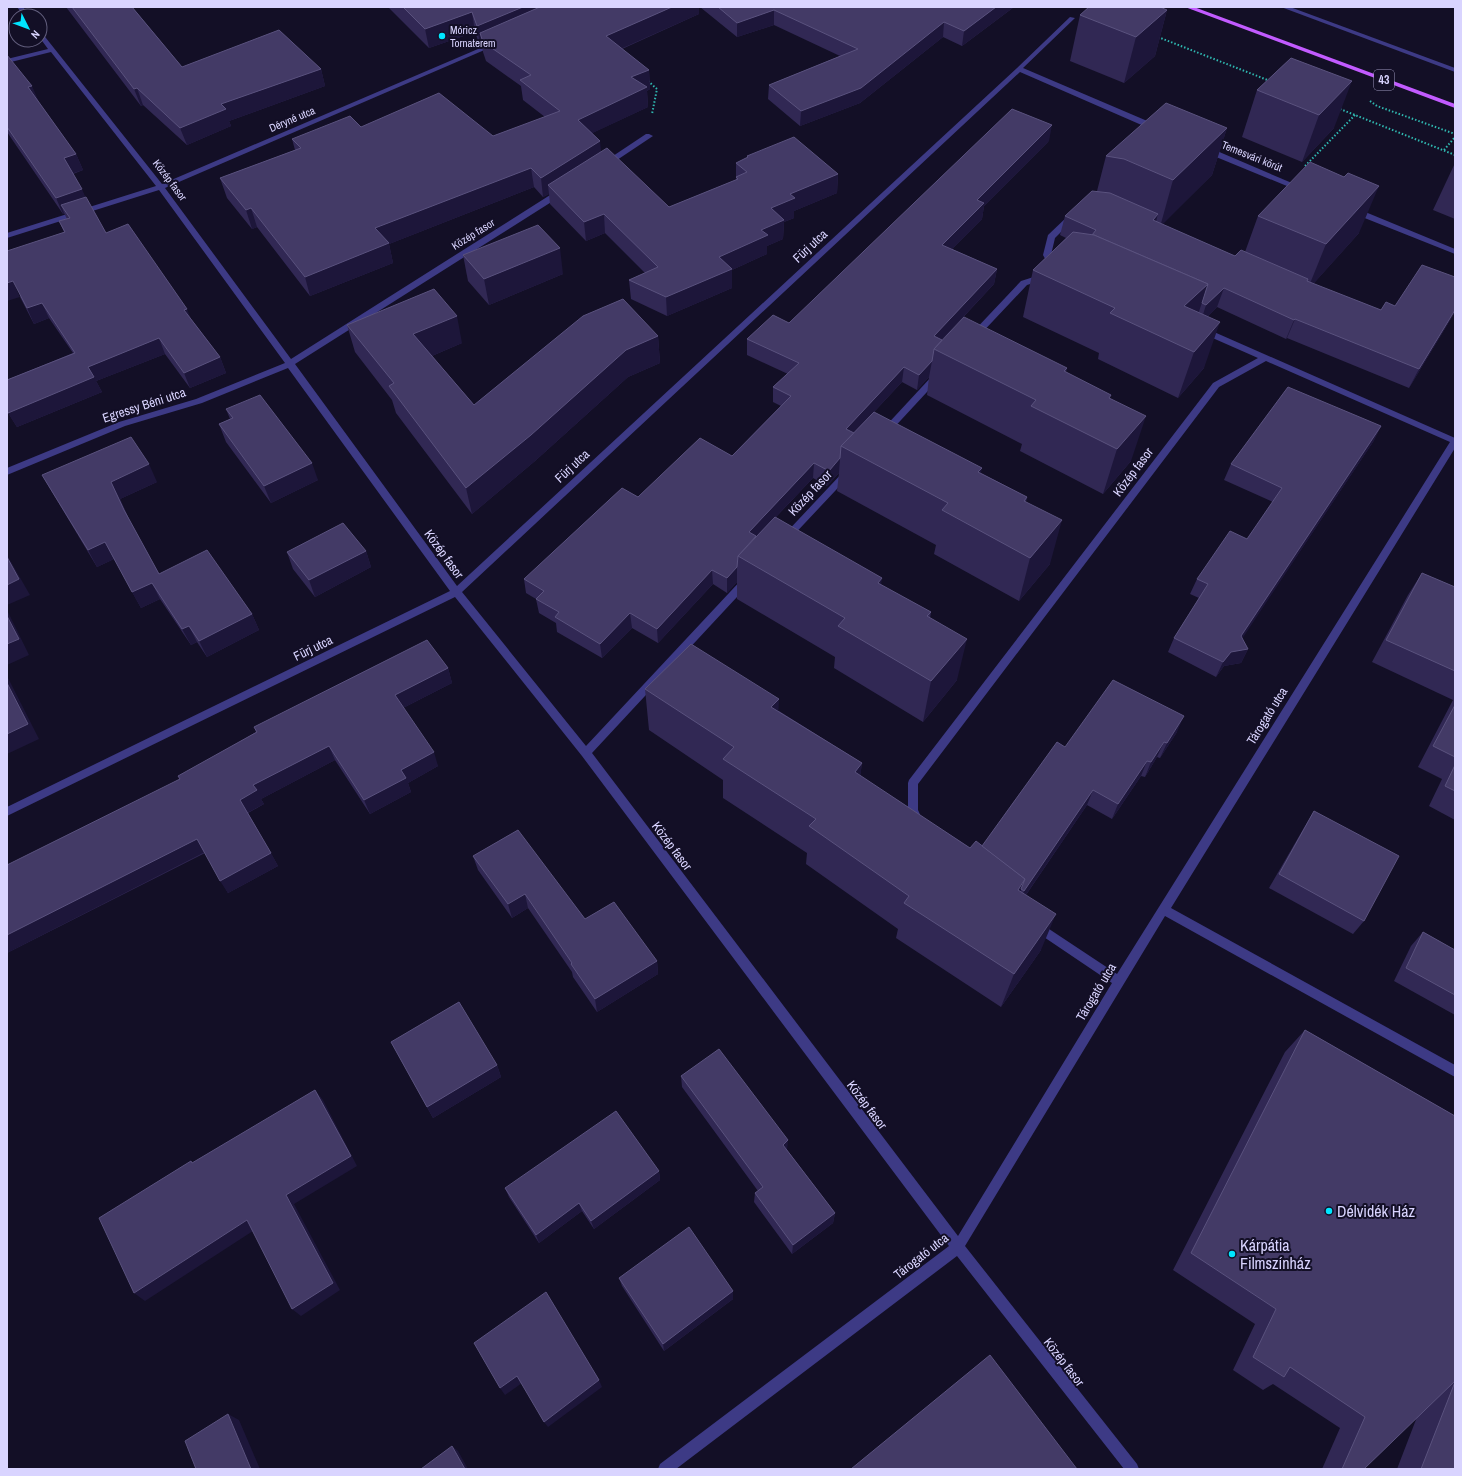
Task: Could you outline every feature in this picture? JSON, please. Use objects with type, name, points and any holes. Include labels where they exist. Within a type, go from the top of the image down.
[{"type":"main road","name":"43","points":[[1188,7],[1455,106]]},
{"type":"street","points":[[1284,7],[1455,70]]},
{"type":"street","name":"Fürj utca","points":[[7,812],[456,592],[1020,69],[1072,18]]},
{"type":"street","name":"Déryné utca","points":[[7,236],[161,187],[502,41]]},
{"type":"street","name":"Közép fasor","points":[[48,46],[161,187],[456,592],[586,753],[958,1247],[1132,1469]]},
{"type":"street","points":[[7,61],[51,50]]},
{"type":"street","points":[[1020,69],[1161,131]]},
{"type":"street","points":[[596,170],[649,136]]},
{"type":"street","name":"Temesvári körút","points":[[1197,145],[1310,192]]},
{"type":"street","name":"Közép fasor","points":[[289,364],[569,187]]},
{"type":"street","points":[[1346,207],[1455,252]]},
{"type":"street","points":[[970,341],[1024,284],[1060,274],[1047,255],[1051,237],[1078,211]]},
{"type":"street","points":[[1193,326],[1455,441]]},
{"type":"street","name":"Közép fasor","points":[[922,828],[913,810],[913,783],[1216,385],[1265,358]]},
{"type":"street","name":"Egressy Béni utca","points":[[7,472],[122,424],[199,401],[289,364]]},
{"type":"street","points":[[878,440],[943,370]]},
{"type":"street","name":"Tárogató utca","points":[[665,1469],[958,1247],[1163,909],[1455,441]]},
{"type":"street","name":"Közép fasor","points":[[780,544],[856,463]]},
{"type":"street","points":[[586,753],[753,573]]},
{"type":"street","points":[[1163,909],[1455,1071]]},
{"type":"street","points":[[1030,922],[1119,981]]},
{"type":"path","points":[[1158,37],[1275,83]]},
{"type":"path","points":[[645,79],[657,89],[649,136]]},
{"type":"path","points":[[1377,106],[1455,136],[1444,150]]},
{"type":"path","points":[[1340,109],[1455,155]]},
{"type":"path","points":[[1288,183],[1355,115]]},
{"type":"building","points":[[72,7],[132,7],[182,67],[279,30],[321,69],[221,104],[226,109],[180,128],[137,88],[134,89]]},
{"type":"building","points":[[403,7],[523,7],[477,26],[472,12],[425,29]]},
{"type":"building","points":[[540,7],[672,7],[606,36],[649,70],[631,77],[647,87],[578,120],[600,141],[541,178],[531,168],[375,228],[389,243],[305,277],[251,208],[246,210],[220,178],[301,148],[292,139],[350,116],[361,127],[439,93],[493,136],[560,111],[520,80],[531,75],[483,42],[480,33]]},
{"type":"building","points":[[718,7],[996,7],[964,31],[944,22],[861,88],[801,111],[769,85],[858,49],[774,10],[737,23]]},
{"type":"building","points":[[1089,7],[1160,7],[1167,10],[1136,37],[1080,15]]},
{"type":"building","points":[[7,55],[32,86],[28,87],[76,154],[64,158],[82,189],[56,198],[7,127]]},
{"type":"building","points":[[1291,58],[1352,81],[1319,115],[1257,90]]},
{"type":"building","points":[[1166,103],[1227,128],[1173,180],[1124,159],[1106,156]]},
{"type":"building","points":[[1012,109],[1052,125],[977,200],[984,203],[942,245],[997,269],[934,336],[942,340],[934,349],[932,361],[919,375],[904,367],[846,429],[854,433],[841,446],[840,458],[829,471],[814,463],[749,532],[756,536],[738,556],[737,567],[727,578],[712,570],[657,629],[630,613],[600,644],[555,617],[559,612],[536,599],[544,591],[524,579],[622,488],[638,497],[700,438],[732,456],[791,396],[773,387],[799,363],[747,339],[773,315],[789,323]]},
{"type":"building","points":[[794,137],[838,174],[790,194],[795,198],[771,208],[784,220],[761,230],[768,235],[719,257],[732,269],[666,297],[629,280],[658,267],[604,214],[584,222],[548,185],[607,148],[669,207],[738,179],[736,177],[747,172],[736,163],[748,157],[747,156]]},
{"type":"building","points":[[1310,162],[1344,177],[1348,173],[1379,186],[1326,244],[1258,216]]},
{"type":"building","points":[[1092,191],[1110,193],[1158,214],[1153,220],[1235,256],[1241,250],[1308,279],[1307,281],[1381,310],[1386,302],[1395,306],[1422,265],[1455,277],[1455,310],[1419,369],[1295,319],[1294,320],[1224,288],[1206,305],[1202,303],[1208,284],[1092,235],[1096,230],[1065,216]]},
{"type":"building","points":[[86,197],[106,233],[128,224],[187,309],[184,310],[220,357],[184,373],[159,338],[88,367],[94,377],[8,413],[7,380],[75,353],[42,303],[27,308],[13,281],[7,283],[7,251],[65,232],[59,221],[70,218],[61,205]]},
{"type":"building","points":[[538,225],[560,248],[484,279],[463,255]]},
{"type":"building","points":[[1073,232],[1094,235],[1208,284],[1184,306],[1220,322],[1194,352],[1110,313],[1115,308],[1033,270]]},
{"type":"building","points":[[434,289],[457,316],[413,334],[474,405],[583,316],[623,299],[658,336],[626,350],[531,435],[466,488],[389,386],[394,383],[347,325]]},
{"type":"building","points":[[964,317],[1067,368],[1064,371],[1111,395],[1109,398],[1146,416],[1117,449],[1031,406],[1036,400],[934,349]]},
{"type":"building","points":[[1288,387],[1381,426],[1241,636],[1248,649],[1231,652],[1223,662],[1174,638],[1208,584],[1197,579],[1230,531],[1247,539],[1282,488],[1231,464]]},
{"type":"building","points":[[260,395],[312,463],[264,486],[219,424],[233,418],[226,409]]},
{"type":"building","points":[[874,412],[982,468],[978,472],[1027,497],[1024,501],[1062,520],[1030,558],[942,510],[948,503],[841,446]]},
{"type":"building","points":[[131,437],[149,464],[111,482],[124,510],[159,574],[207,550],[252,614],[199,641],[189,626],[182,629],[152,583],[132,592],[105,542],[88,550],[42,475]]},
{"type":"building","points":[[775,517],[882,578],[878,583],[931,612],[927,616],[967,639],[931,681],[838,626],[845,618],[738,556]]},
{"type":"building","points":[[343,523],[366,551],[309,580],[287,552]]},
{"type":"building","points":[[7,557],[19,579],[7,585]]},
{"type":"building","points":[[1422,573],[1455,587],[1455,671],[1386,640]]},
{"type":"building","points":[[7,616],[19,639],[7,644]]},
{"type":"building","points":[[427,640],[448,668],[395,695],[434,752],[401,770],[406,778],[364,800],[329,746],[253,785],[257,790],[240,800],[271,853],[220,881],[197,839],[7,935],[7,865],[180,779],[178,776],[257,732],[254,727]]},
{"type":"building","points":[[691,644],[779,699],[771,707],[862,763],[855,772],[970,848],[976,841],[1025,879],[1018,890],[1056,914],[1014,974],[904,903],[909,896],[809,826],[816,819],[723,759],[734,747],[645,689]]},
{"type":"building","points":[[1113,680],[1184,716],[1167,743],[1164,742],[1151,762],[1147,761],[1118,804],[1093,790],[1024,891],[1021,889],[1025,879],[982,846],[1057,742],[1065,747]]},
{"type":"building","points":[[7,683],[28,724],[7,734]]},
{"type":"building","points":[[1455,705],[1455,757],[1433,746]]},
{"type":"building","points":[[1455,765],[1455,791],[1445,786]]},
{"type":"building","points":[[1314,811],[1399,856],[1364,921],[1279,874]]},
{"type":"building","points":[[518,830],[585,919],[614,902],[657,961],[595,999],[525,894],[508,904],[473,856]]},
{"type":"building","points":[[1423,932],[1455,950],[1455,995],[1406,968]]},
{"type":"building","points":[[459,1002],[497,1065],[427,1107],[391,1042]]},
{"type":"building","name":"Délvidék Ház","points":[[1305,1030],[1455,1116],[1455,1381],[1364,1469],[1342,1469],[1365,1417],[1290,1367],[1284,1377],[1253,1357],[1276,1309],[1191,1253]]},
{"type":"building","points":[[719,1049],[788,1140],[783,1145],[835,1213],[793,1245],[755,1193],[763,1187],[681,1076]]},
{"type":"building","points":[[315,1090],[351,1156],[286,1195],[333,1283],[292,1309],[247,1220],[134,1293],[99,1218],[191,1161],[192,1163]]},
{"type":"building","points":[[616,1111],[659,1171],[591,1221],[579,1203],[536,1235],[505,1188]]},
{"type":"building","points":[[689,1227],[733,1291],[663,1344],[619,1278]]},
{"type":"building","points":[[546,1292],[599,1380],[544,1422],[517,1376],[500,1388],[474,1343]]},
{"type":"building","points":[[990,1355],[1077,1469],[851,1469]]},
{"type":"building","points":[[1455,1382],[1455,1469],[1421,1469]]},
{"type":"building","points":[[228,1414],[251,1469],[196,1469],[185,1441]]},
{"type":"building","points":[[452,1446],[465,1469],[421,1469]]},
{"type":"place","name":"Móricz Tornaterem","points":[[442,36]]},
{"type":"place","name":"Délvidék Ház","points":[[1329,1211]]},
{"type":"place","name":"Kárpátia Filmszínház","points":[[1232,1254]]}]
